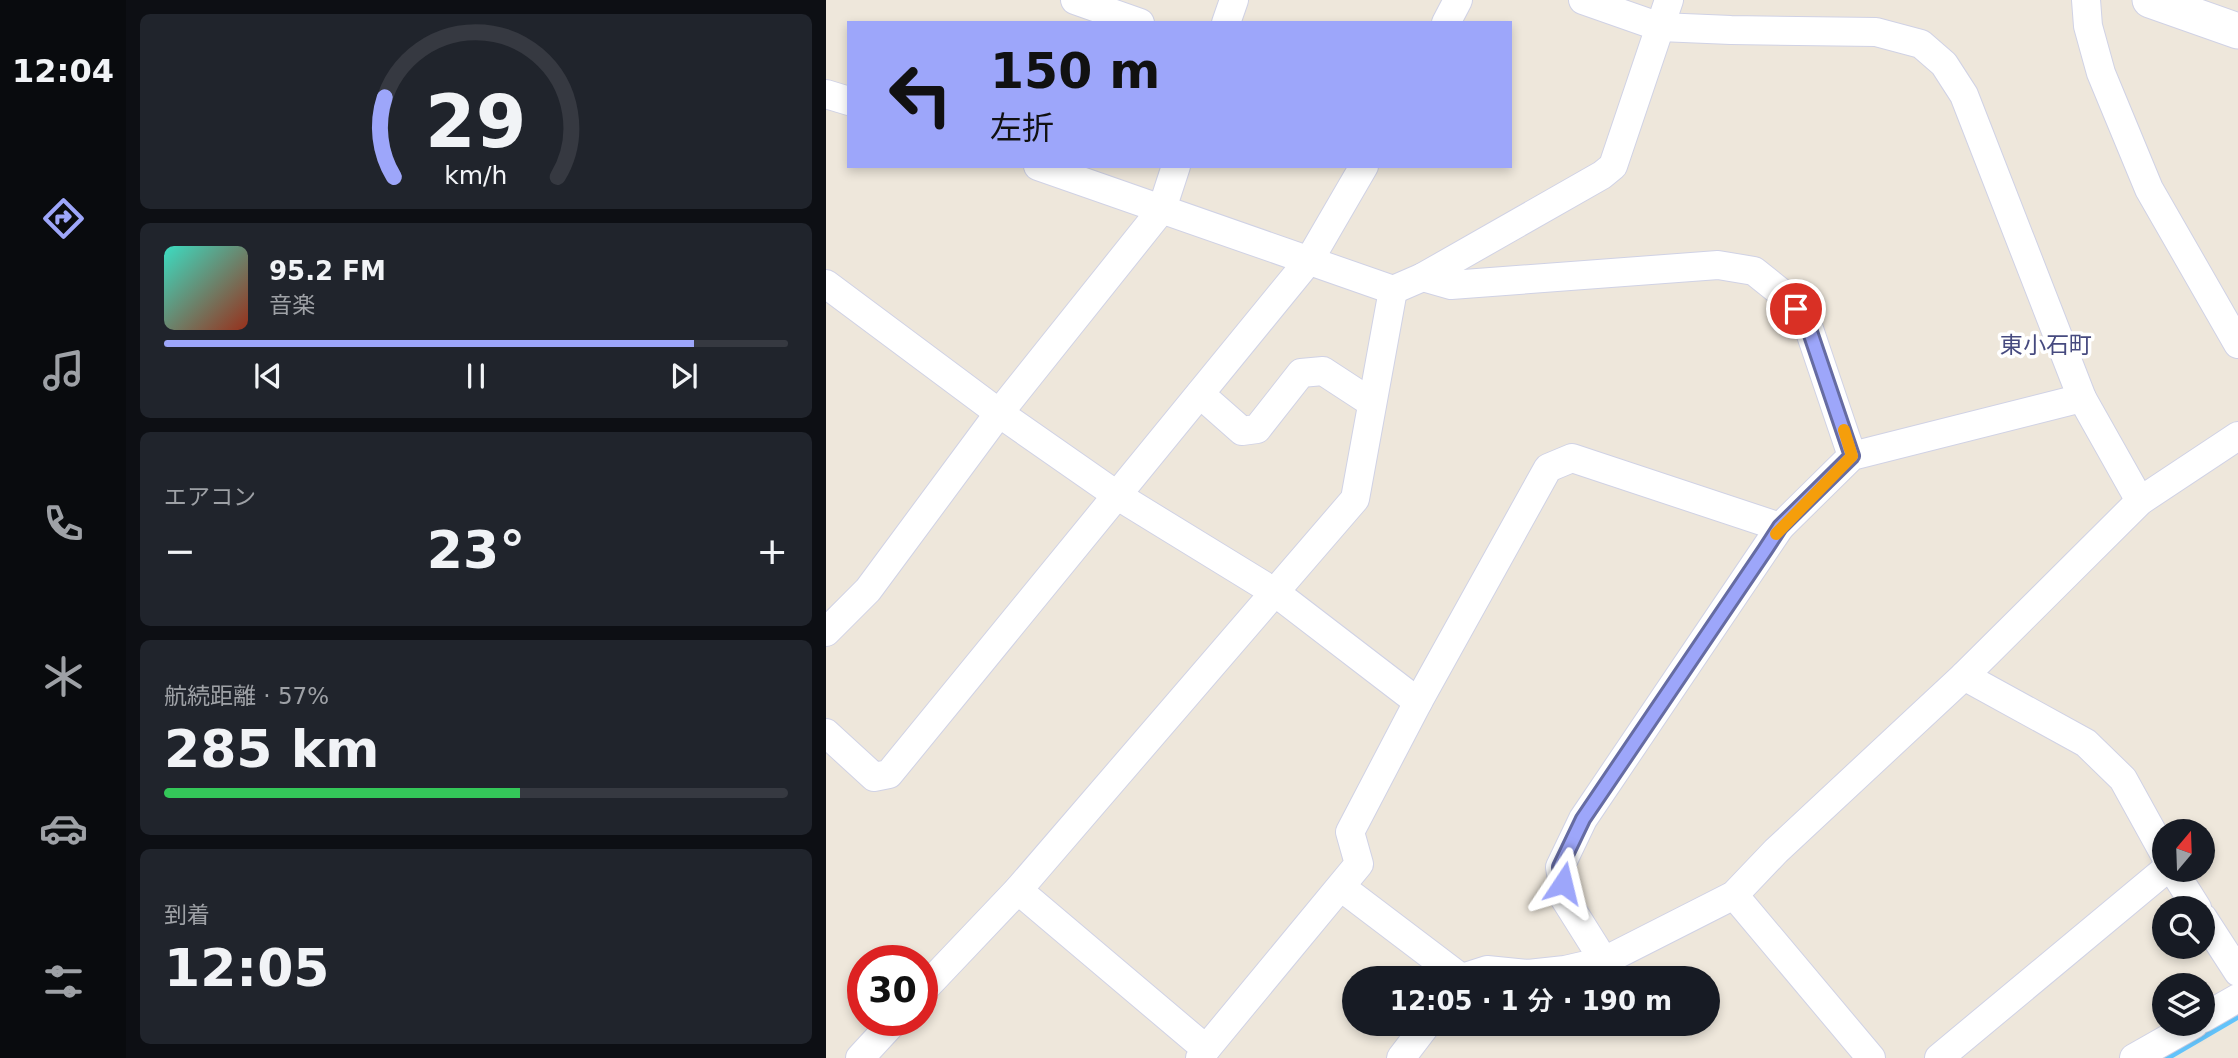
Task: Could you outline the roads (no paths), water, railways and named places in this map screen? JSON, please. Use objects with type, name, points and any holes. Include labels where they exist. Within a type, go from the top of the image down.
[{"type":"street","points":[[1075,0],[1134,21]]},
{"type":"street","points":[[1227,21],[1234,0]]},
{"type":"street","points":[[1447,21],[1458,0]]},
{"type":"street","points":[[1583,0],[1660,27],[1876,32],[1921,44],[1944,64],[1964,95],[2082,398],[2140,501]]},
{"type":"street","points":[[1044,168],[1393,290],[1423,277],[1602,175],[1613,166],[1669,0]]},
{"type":"street","points":[[2086,0],[2088,26],[2101,73],[2148,189],[2238,344]]},
{"type":"street","points":[[2150,0],[2238,31]]},
{"type":"street","points":[[826,94],[847,101]]},
{"type":"street","points":[[826,632],[868,590],[999,413],[1162,209],[1175,168]]},
{"type":"street","points":[[826,733],[874,777],[889,774],[1310,259],[1363,168]]},
{"type":"street","points":[[1423,277],[1451,285],[1718,265],[1754,271],[1784,295],[1807,323],[1852,456]]},
{"type":"street","points":[[826,284],[999,413],[1118,496],[1276,593],[1418,702]]},
{"type":"street","points":[[938,975],[1018,890],[1355,499],[1393,290]]},
{"type":"street","points":[[1200,394],[1242,431],[1257,429],[1301,373],[1324,371],[1372,404]]},
{"type":"street","points":[[1604,961],[1565,899],[1560,867],[1583,819],[1780,527],[1852,456],[2082,398]]},
{"type":"street","points":[[1582,966],[1604,961],[1734,895],[1776,851],[1964,676],[2140,501],[2238,436]]},
{"type":"street","points":[[1018,890],[1203,1053],[1359,864],[1350,832],[1418,702],[1548,468],[1572,458],[1780,527]]},
{"type":"street","points":[[1964,676],[2086,743],[2123,779],[2152,831]]},
{"type":"street","points":[[1939,1058],[2152,881]]},
{"type":"street","points":[[1341,887],[1445,966]]},
{"type":"street","points":[[1734,895],[1871,1058]]},
{"type":"street","points":[[2215,937],[2238,972]]},
{"type":"street","points":[[2215,1011],[2238,998]]},
{"type":"street","points":[[860,1058],[880,1036]]},
{"type":"street","points":[[1401,1058],[1418,1036]]},
{"type":"street","points":[[2134,1058],[2173,1036]]},
{"type":"waterway","points":[[2166,1058],[2238,1016]]},
{"type":"district","name":"東小石町","points":[[2046,345]]}]
